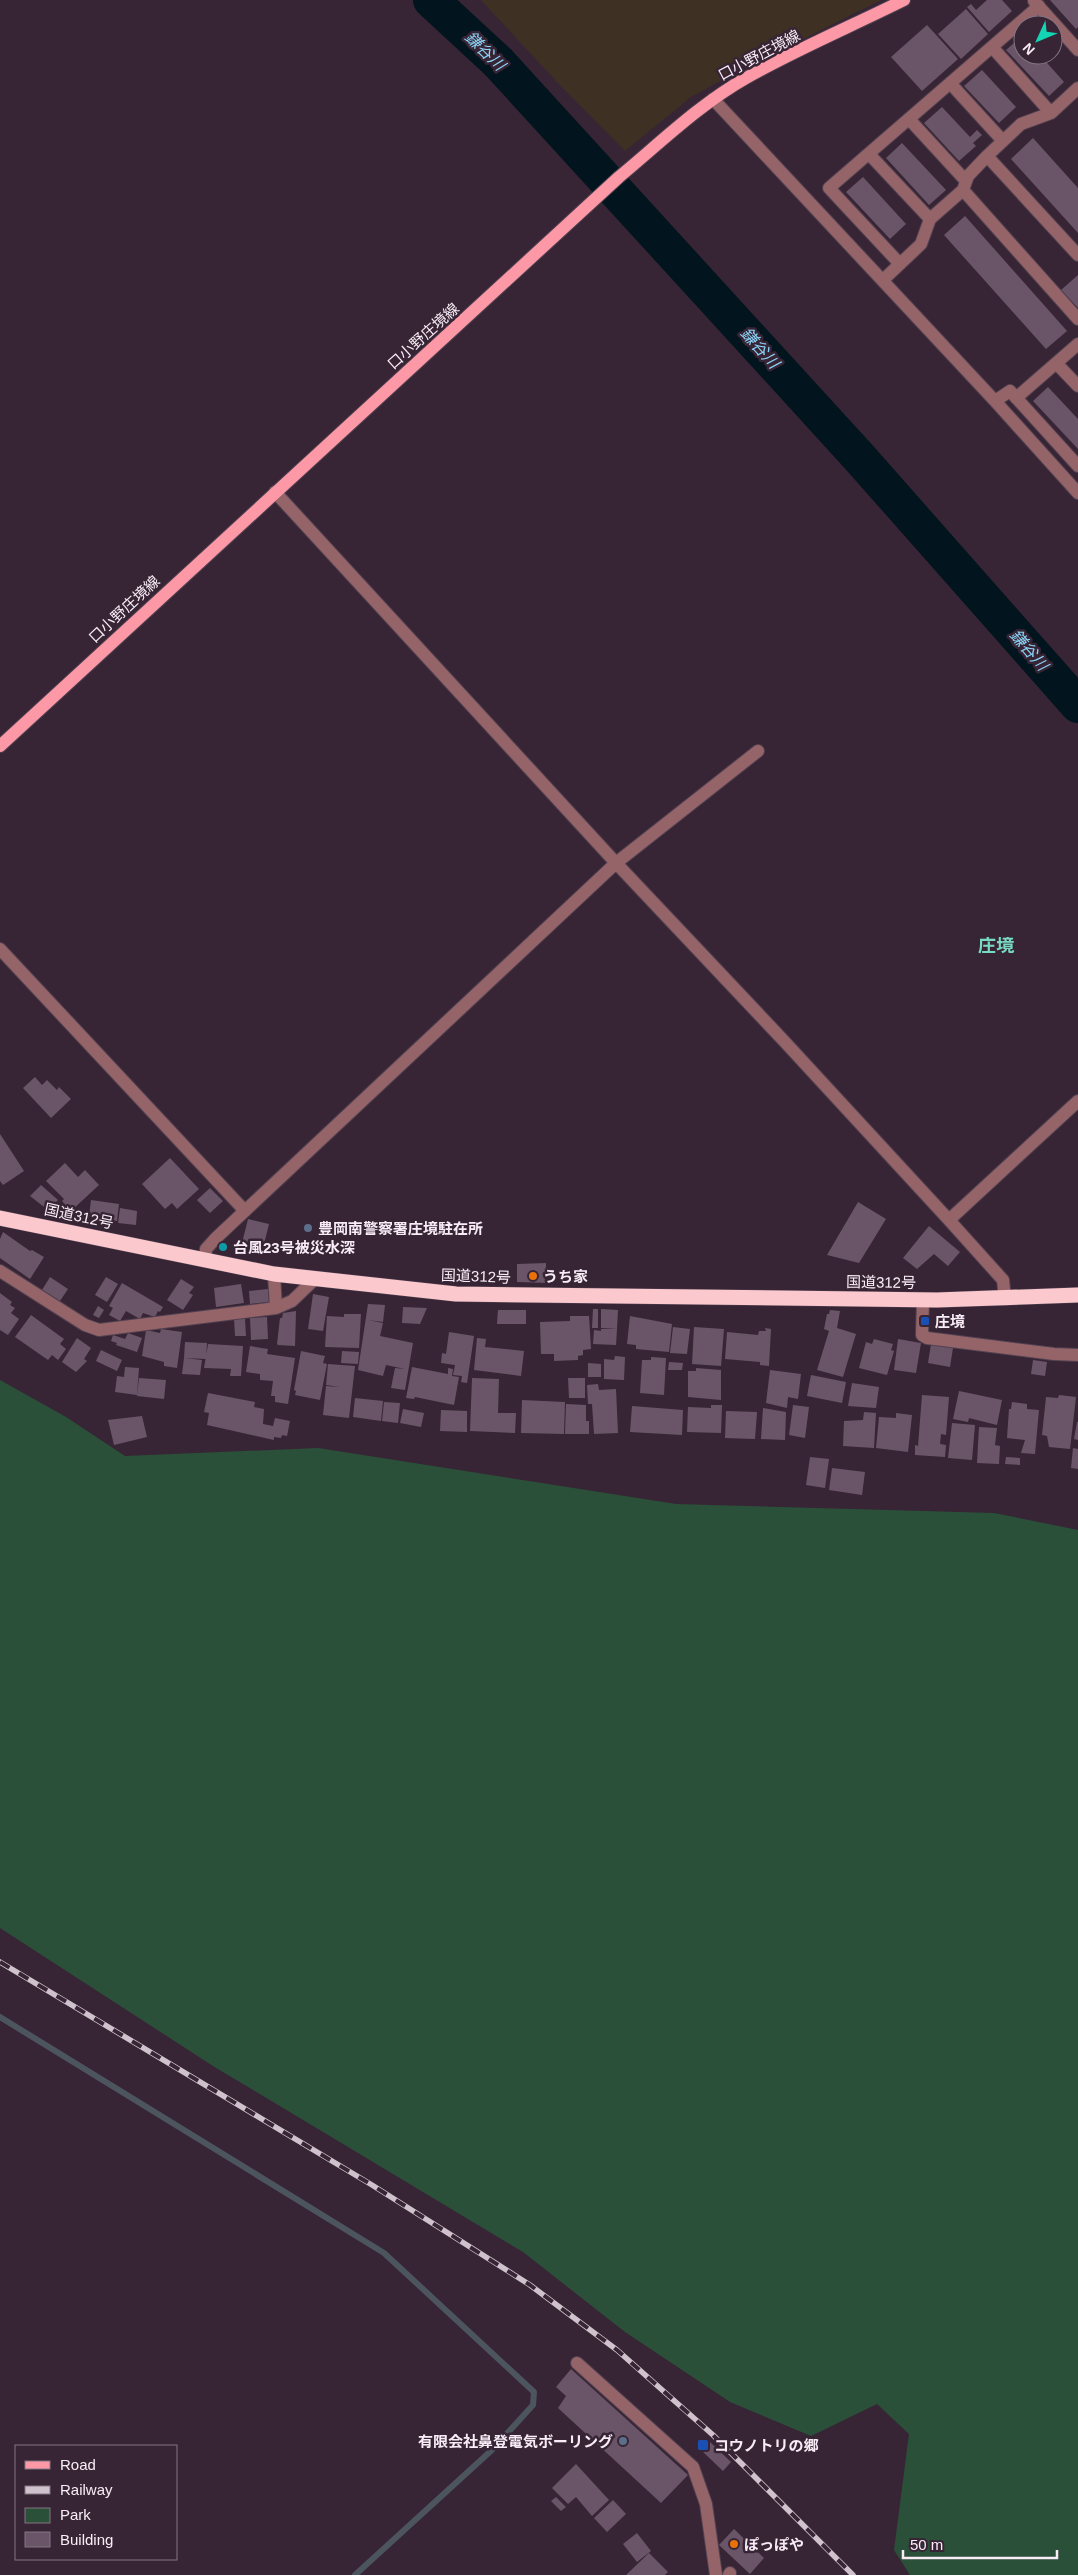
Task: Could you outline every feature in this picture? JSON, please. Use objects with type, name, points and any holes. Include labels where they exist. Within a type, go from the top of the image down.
[{"type":"highway","name":"国道312号","points":[[0,1218],[274,1274],[456,1294],[923,1300],[1005,1299],[1078,1295]]},
{"type":"main road","name":"口小野庄境線","points":[[0,746],[619,177],[713,99],[746,78],[904,0]]},
{"type":"street","points":[[900,264],[829,188],[992,47],[1036,3],[1078,50]]},
{"type":"street","points":[[992,47],[1051,113]]},
{"type":"street","points":[[950,83],[1003,141]]},
{"type":"street","points":[[883,280],[921,244],[930,219],[964,186],[968,176],[987,156],[1021,124],[1051,113],[1078,88]]},
{"type":"street","points":[[713,99],[883,280],[1078,493]]},
{"type":"street","points":[[909,119],[1078,319]]},
{"type":"street","points":[[869,154],[930,219]]},
{"type":"street","points":[[987,156],[1078,255]]},
{"type":"street","points":[[1016,398],[1078,344]]},
{"type":"street","points":[[1056,363],[1078,386]]},
{"type":"street","points":[[995,401],[1010,391],[1078,466]]},
{"type":"street","points":[[275,492],[616,863],[784,1040],[949,1220],[1003,1280],[1005,1299]]},
{"type":"street","points":[[204,1260],[206,1250],[245,1211],[616,863],[758,750]]},
{"type":"street","points":[[0,949],[245,1211]]},
{"type":"street","points":[[949,1220],[1078,1101]]},
{"type":"street","points":[[0,1272],[85,1325],[99,1330],[276,1308],[292,1301],[316,1278]]},
{"type":"street","points":[[274,1274],[276,1308]]},
{"type":"street","points":[[923,1300],[922,1335],[927,1338],[1054,1354],[1078,1355]]},
{"type":"street","points":[[577,2362],[693,2467],[706,2504],[716,2575]]},
{"type":"shaded area","points":[[481,0],[881,0],[691,97],[625,151],[557,82]]},
{"type":"green space","points":[[0,1380],[66,1417],[125,1456],[318,1448],[676,1504],[994,1513],[1078,1530],[1078,2575],[910,2575],[894,2550],[909,2434],[877,2404],[811,2436],[730,2402],[625,2332],[523,2252],[213,2066],[0,1928]]},
{"type":"building","points":[[987,0],[1002,0],[1012,11],[989,32],[967,7],[971,4],[976,10]]},
{"type":"building","points":[[1050,0],[1078,0],[1078,27],[1076,29]]},
{"type":"building","points":[[966,9],[988,34],[961,59],[938,34]]},
{"type":"building","points":[[927,25],[958,59],[922,91],[891,57]]},
{"type":"building","points":[[1013,44],[1013,57],[1006,50]]},
{"type":"building","points":[[1020,65],[1049,65],[1064,82],[1049,96]]},
{"type":"building","points":[[982,70],[1016,107],[999,123],[964,86]]},
{"type":"building","points":[[942,107],[970,137],[977,130],[982,135],[973,143],[976,146],[959,161],[924,123]]},
{"type":"building","points":[[1033,138],[1078,188],[1078,233],[1011,159]]},
{"type":"building","points":[[902,143],[946,190],[929,205],[886,158]]},
{"type":"building","points":[[863,177],[906,224],[890,239],[846,192]]},
{"type":"building","points":[[965,216],[1067,331],[1046,349],[944,235]]},
{"type":"building","points":[[1078,275],[1078,308],[1061,290]]},
{"type":"building","points":[[1048,387],[1078,419],[1078,449],[1033,401]]},
{"type":"building","points":[[35,1077],[42,1085],[47,1080],[57,1090],[59,1087],[71,1099],[51,1118],[23,1088]]},
{"type":"building","points":[[0,1134],[24,1171],[3,1185],[0,1181]]},
{"type":"building","points":[[170,1158],[199,1189],[177,1209],[172,1203],[165,1209],[142,1184]]},
{"type":"building","points":[[65,1163],[78,1177],[85,1170],[99,1185],[71,1211],[62,1201],[64,1199],[46,1181]]},
{"type":"building","points":[[41,1185],[58,1200],[48,1210],[30,1196]]},
{"type":"building","points":[[210,1188],[223,1201],[210,1213],[197,1200]]},
{"type":"building","points":[[91,1200],[119,1204],[117,1221],[89,1217]]},
{"type":"building","points":[[858,1202],[886,1219],[859,1263],[827,1255]]},
{"type":"building","points":[[120,1208],[137,1211],[136,1225],[118,1223]]},
{"type":"building","points":[[248,1219],[269,1224],[263,1248],[242,1243]]},
{"type":"building","points":[[929,1226],[960,1252],[948,1266],[934,1254],[917,1269],[903,1258]]},
{"type":"building","points":[[3,1232],[30,1251],[32,1250],[44,1257],[30,1279],[0,1258],[0,1239]]},
{"type":"building","name":"うち家","points":[[546,1263],[546,1269],[550,1270],[550,1283],[517,1282],[517,1264]]},
{"type":"building","points":[[50,1277],[68,1289],[60,1301],[42,1290]]},
{"type":"building","points":[[106,1277],[118,1284],[107,1302],[95,1295]]},
{"type":"building","points":[[181,1279],[194,1287],[189,1293],[193,1295],[183,1310],[167,1300]]},
{"type":"building","points":[[122,1283],[163,1307],[160,1312],[158,1311],[155,1317],[143,1313],[140,1319],[126,1311],[120,1321],[109,1315],[113,1308],[109,1306]]},
{"type":"building","points":[[241,1284],[244,1303],[216,1307],[214,1288]]},
{"type":"building","points":[[268,1289],[269,1302],[250,1304],[249,1291]]},
{"type":"building","points":[[0,1293],[12,1302],[10,1305],[15,1308],[11,1313],[19,1319],[8,1335],[0,1330]]},
{"type":"building","points":[[313,1294],[329,1297],[323,1331],[308,1329]]},
{"type":"building","points":[[368,1304],[385,1305],[383,1322],[368,1320],[383,1323],[380,1336],[413,1343],[405,1390],[391,1388],[395,1368],[405,1369],[386,1365],[383,1376],[358,1370]]},
{"type":"building","points":[[98,1306],[104,1310],[99,1318],[93,1315]]},
{"type":"building","points":[[403,1307],[427,1308],[420,1324],[402,1323]]},
{"type":"building","points":[[593,1309],[598,1309],[598,1328],[592,1328]]},
{"type":"building","points":[[601,1309],[618,1310],[617,1329],[601,1328]]},
{"type":"building","points":[[498,1310],[526,1310],[526,1324],[497,1324]]},
{"type":"building","points":[[830,1310],[840,1311],[837,1328],[856,1334],[843,1377],[817,1370],[829,1331],[824,1329],[827,1314],[829,1314]]},
{"type":"building","points":[[296,1311],[295,1346],[278,1345],[280,1318],[282,1318],[283,1313]]},
{"type":"building","points":[[344,1314],[361,1314],[359,1348],[325,1347],[327,1316],[344,1317]]},
{"type":"building","points":[[31,1315],[64,1339],[60,1344],[66,1349],[58,1360],[52,1355],[48,1360],[15,1337]]},
{"type":"building","points":[[570,1316],[589,1316],[591,1349],[583,1350],[583,1355],[578,1356],[578,1360],[554,1361],[554,1354],[541,1354],[540,1322],[570,1321]]},
{"type":"building","points":[[630,1316],[672,1324],[669,1352],[636,1349],[636,1345],[627,1344]]},
{"type":"building","points":[[267,1317],[268,1339],[251,1340],[250,1318]]},
{"type":"building","points":[[234,1319],[245,1319],[246,1336],[235,1336]]},
{"type":"building","points":[[673,1327],[690,1329],[687,1354],[670,1353]]},
{"type":"building","points":[[694,1327],[724,1329],[721,1366],[692,1364]]},
{"type":"building","points":[[765,1328],[771,1329],[769,1366],[760,1365],[760,1362],[725,1359],[727,1332],[758,1335],[759,1331],[766,1331]]},
{"type":"building","points":[[161,1329],[182,1332],[177,1368],[164,1366],[164,1362],[142,1356],[146,1330],[160,1333]]},
{"type":"building","points":[[601,1329],[617,1329],[616,1345],[593,1344],[594,1330],[601,1331]]},
{"type":"building","points":[[449,1332],[474,1336],[467,1383],[461,1382],[462,1376],[453,1375],[455,1365],[441,1363],[442,1353],[446,1354]]},
{"type":"building","points":[[128,1333],[142,1338],[137,1352],[116,1345],[117,1343],[111,1341],[113,1335],[125,1339]]},
{"type":"building","points":[[77,1338],[91,1348],[84,1359],[87,1361],[76,1372],[62,1362]]},
{"type":"building","points":[[477,1338],[486,1339],[485,1347],[524,1351],[521,1376],[474,1370]]},
{"type":"building","points":[[874,1339],[893,1344],[891,1350],[894,1351],[887,1375],[859,1368],[866,1342],[872,1344]]},
{"type":"building","points":[[898,1339],[921,1343],[916,1373],[894,1370]]},
{"type":"building","points":[[185,1342],[207,1343],[206,1359],[184,1358]]},
{"type":"building","points":[[208,1344],[243,1346],[241,1376],[230,1376],[231,1369],[204,1368]]},
{"type":"building","points":[[931,1344],[953,1348],[950,1367],[928,1363]]},
{"type":"building","points":[[250,1346],[268,1349],[267,1354],[295,1358],[288,1404],[275,1402],[275,1396],[271,1396],[273,1381],[260,1380],[260,1374],[246,1372]]},
{"type":"building","points":[[101,1350],[122,1360],[117,1371],[96,1361]]},
{"type":"building","points":[[301,1351],[325,1356],[323,1363],[327,1364],[320,1400],[295,1395],[296,1391],[294,1390]]},
{"type":"building","points":[[342,1351],[359,1352],[358,1364],[341,1363]]},
{"type":"building","points":[[615,1356],[625,1357],[624,1380],[604,1379],[604,1359],[614,1360]]},
{"type":"building","points":[[651,1357],[666,1358],[664,1395],[640,1393],[642,1360],[651,1360]]},
{"type":"building","points":[[184,1358],[202,1360],[200,1375],[182,1374]]},
{"type":"building","points":[[1033,1360],[1047,1362],[1045,1376],[1031,1374]]},
{"type":"building","points":[[669,1362],[683,1363],[682,1370],[668,1370]]},
{"type":"building","points":[[588,1363],[601,1364],[601,1377],[588,1377]]},
{"type":"building","points":[[328,1364],[355,1366],[349,1418],[323,1415],[326,1386],[340,1387],[326,1385]]},
{"type":"building","points":[[125,1367],[139,1368],[137,1395],[115,1392],[117,1376],[124,1377]]},
{"type":"building","points":[[412,1367],[448,1374],[448,1368],[453,1369],[452,1376],[459,1377],[454,1405],[415,1397],[414,1399],[406,1398]]},
{"type":"building","points":[[696,1368],[721,1370],[721,1400],[688,1397],[688,1371],[696,1371]]},
{"type":"building","points":[[770,1370],[801,1374],[798,1399],[788,1397],[787,1408],[766,1403]]},
{"type":"building","points":[[811,1375],[846,1382],[842,1403],[807,1396]]},
{"type":"building","points":[[139,1378],[166,1380],[164,1399],[137,1396]]},
{"type":"building","points":[[472,1378],[499,1379],[498,1413],[516,1413],[515,1433],[470,1431]]},
{"type":"building","points":[[568,1378],[585,1378],[585,1398],[569,1398]]},
{"type":"building","points":[[852,1383],[879,1387],[876,1408],[848,1406]]},
{"type":"building","points":[[598,1384],[599,1390],[616,1389],[618,1433],[594,1434],[592,1404],[588,1404],[587,1385]]},
{"type":"building","points":[[959,1391],[1002,1400],[997,1425],[969,1418],[968,1422],[953,1419]]},
{"type":"building","points":[[208,1393],[255,1402],[254,1407],[264,1409],[263,1424],[273,1426],[275,1418],[290,1421],[287,1436],[282,1435],[281,1438],[274,1437],[274,1440],[207,1425],[209,1413],[204,1412]]},
{"type":"building","points":[[922,1395],[949,1397],[946,1435],[941,1434],[940,1444],[946,1445],[945,1457],[915,1455],[915,1445],[918,1446]]},
{"type":"building","points":[[1059,1395],[1076,1397],[1070,1449],[1049,1447],[1047,1436],[1042,1435],[1046,1397],[1058,1398]]},
{"type":"building","points":[[355,1398],[383,1401],[381,1421],[353,1417]]},
{"type":"building","points":[[522,1400],[565,1402],[564,1434],[521,1433]]},
{"type":"building","points":[[384,1402],[400,1403],[398,1423],[382,1421]]},
{"type":"building","points":[[1012,1402],[1027,1404],[1027,1409],[1039,1410],[1035,1454],[1021,1453],[1025,1440],[1007,1438],[1009,1409],[1011,1409]]},
{"type":"building","points":[[566,1404],[586,1405],[586,1421],[589,1421],[589,1434],[565,1434]]},
{"type":"building","points":[[711,1405],[722,1405],[721,1433],[687,1432],[688,1407],[711,1408]]},
{"type":"building","points":[[793,1405],[809,1407],[805,1438],[789,1435]]},
{"type":"building","points":[[632,1406],[683,1410],[682,1435],[630,1432]]},
{"type":"building","points":[[763,1408],[786,1412],[785,1440],[761,1439]]},
{"type":"building","points":[[403,1409],[424,1413],[421,1427],[400,1423]]},
{"type":"building","points":[[441,1410],[467,1411],[467,1432],[440,1431]]},
{"type":"building","points":[[726,1411],[757,1412],[755,1439],[725,1438]]},
{"type":"building","points":[[864,1412],[876,1413],[874,1448],[843,1446],[844,1421],[863,1420]]},
{"type":"building","points":[[896,1413],[912,1415],[908,1452],[876,1448],[879,1417],[896,1418]]},
{"type":"building","points":[[142,1416],[147,1437],[114,1445],[108,1420]]},
{"type":"building","points":[[1078,1422],[1078,1440],[1074,1439]]},
{"type":"building","points":[[952,1423],[975,1425],[972,1460],[948,1458]]},
{"type":"building","points":[[979,1427],[997,1428],[995,1445],[1000,1446],[999,1464],[977,1463]]},
{"type":"building","points":[[1073,1448],[1078,1449],[1078,1469],[1071,1468]]},
{"type":"building","points":[[810,1457],[829,1459],[825,1488],[806,1485]]},
{"type":"building","points":[[1006,1457],[1020,1458],[1020,1465],[1005,1464]]},
{"type":"building","points":[[832,1468],[865,1472],[862,1495],[829,1490]]},
{"type":"building","name":"有限会社鼻登電気ボーリング","points":[[571,2369],[688,2475],[661,2503],[558,2408],[566,2396],[556,2387]]},
{"type":"building","points":[[710,2442],[731,2462],[723,2471],[702,2451]]},
{"type":"building","points":[[576,2464],[609,2500],[592,2516],[576,2497],[568,2504],[552,2488]]},
{"type":"building","points":[[556,2497],[566,2507],[561,2511],[551,2501]]},
{"type":"building","points":[[613,2500],[626,2514],[607,2532],[594,2518]]},
{"type":"building","points":[[734,2529],[764,2558],[750,2574],[719,2545]]},
{"type":"building","points":[[637,2533],[651,2551],[637,2562],[623,2544]]},
{"type":"building","points":[[649,2553],[668,2572],[665,2575],[626,2575]]},
{"type":"waterway","name":"鎌谷川","points":[[431,0],[498,62],[858,456],[1078,705]]},
{"type":"waterway","points":[[0,2017],[384,2253],[534,2392],[533,2405],[493,2449],[355,2575]]},
{"type":"railway","points":[[0,1962],[372,2185],[530,2285],[617,2350],[713,2435],[853,2575]]},
{"type":"place","name":"豊岡南警察署庄境駐在所","points":[[308,1228]]},
{"type":"place","name":"台風23号被災水深","points":[[223,1247]]},
{"type":"place","name":"うち家","points":[[533,1276]]},
{"type":"place","name":"庄境","points":[[925,1321]]},
{"type":"place","name":"有限会社鼻登電気ボーリング","points":[[623,2441]]},
{"type":"place","name":"コウノトリの郷","points":[[703,2445]]},
{"type":"place","name":"ぽっぽや","points":[[734,2544]]},
{"type":"district","name":"庄境","points":[[996,946]]}]
